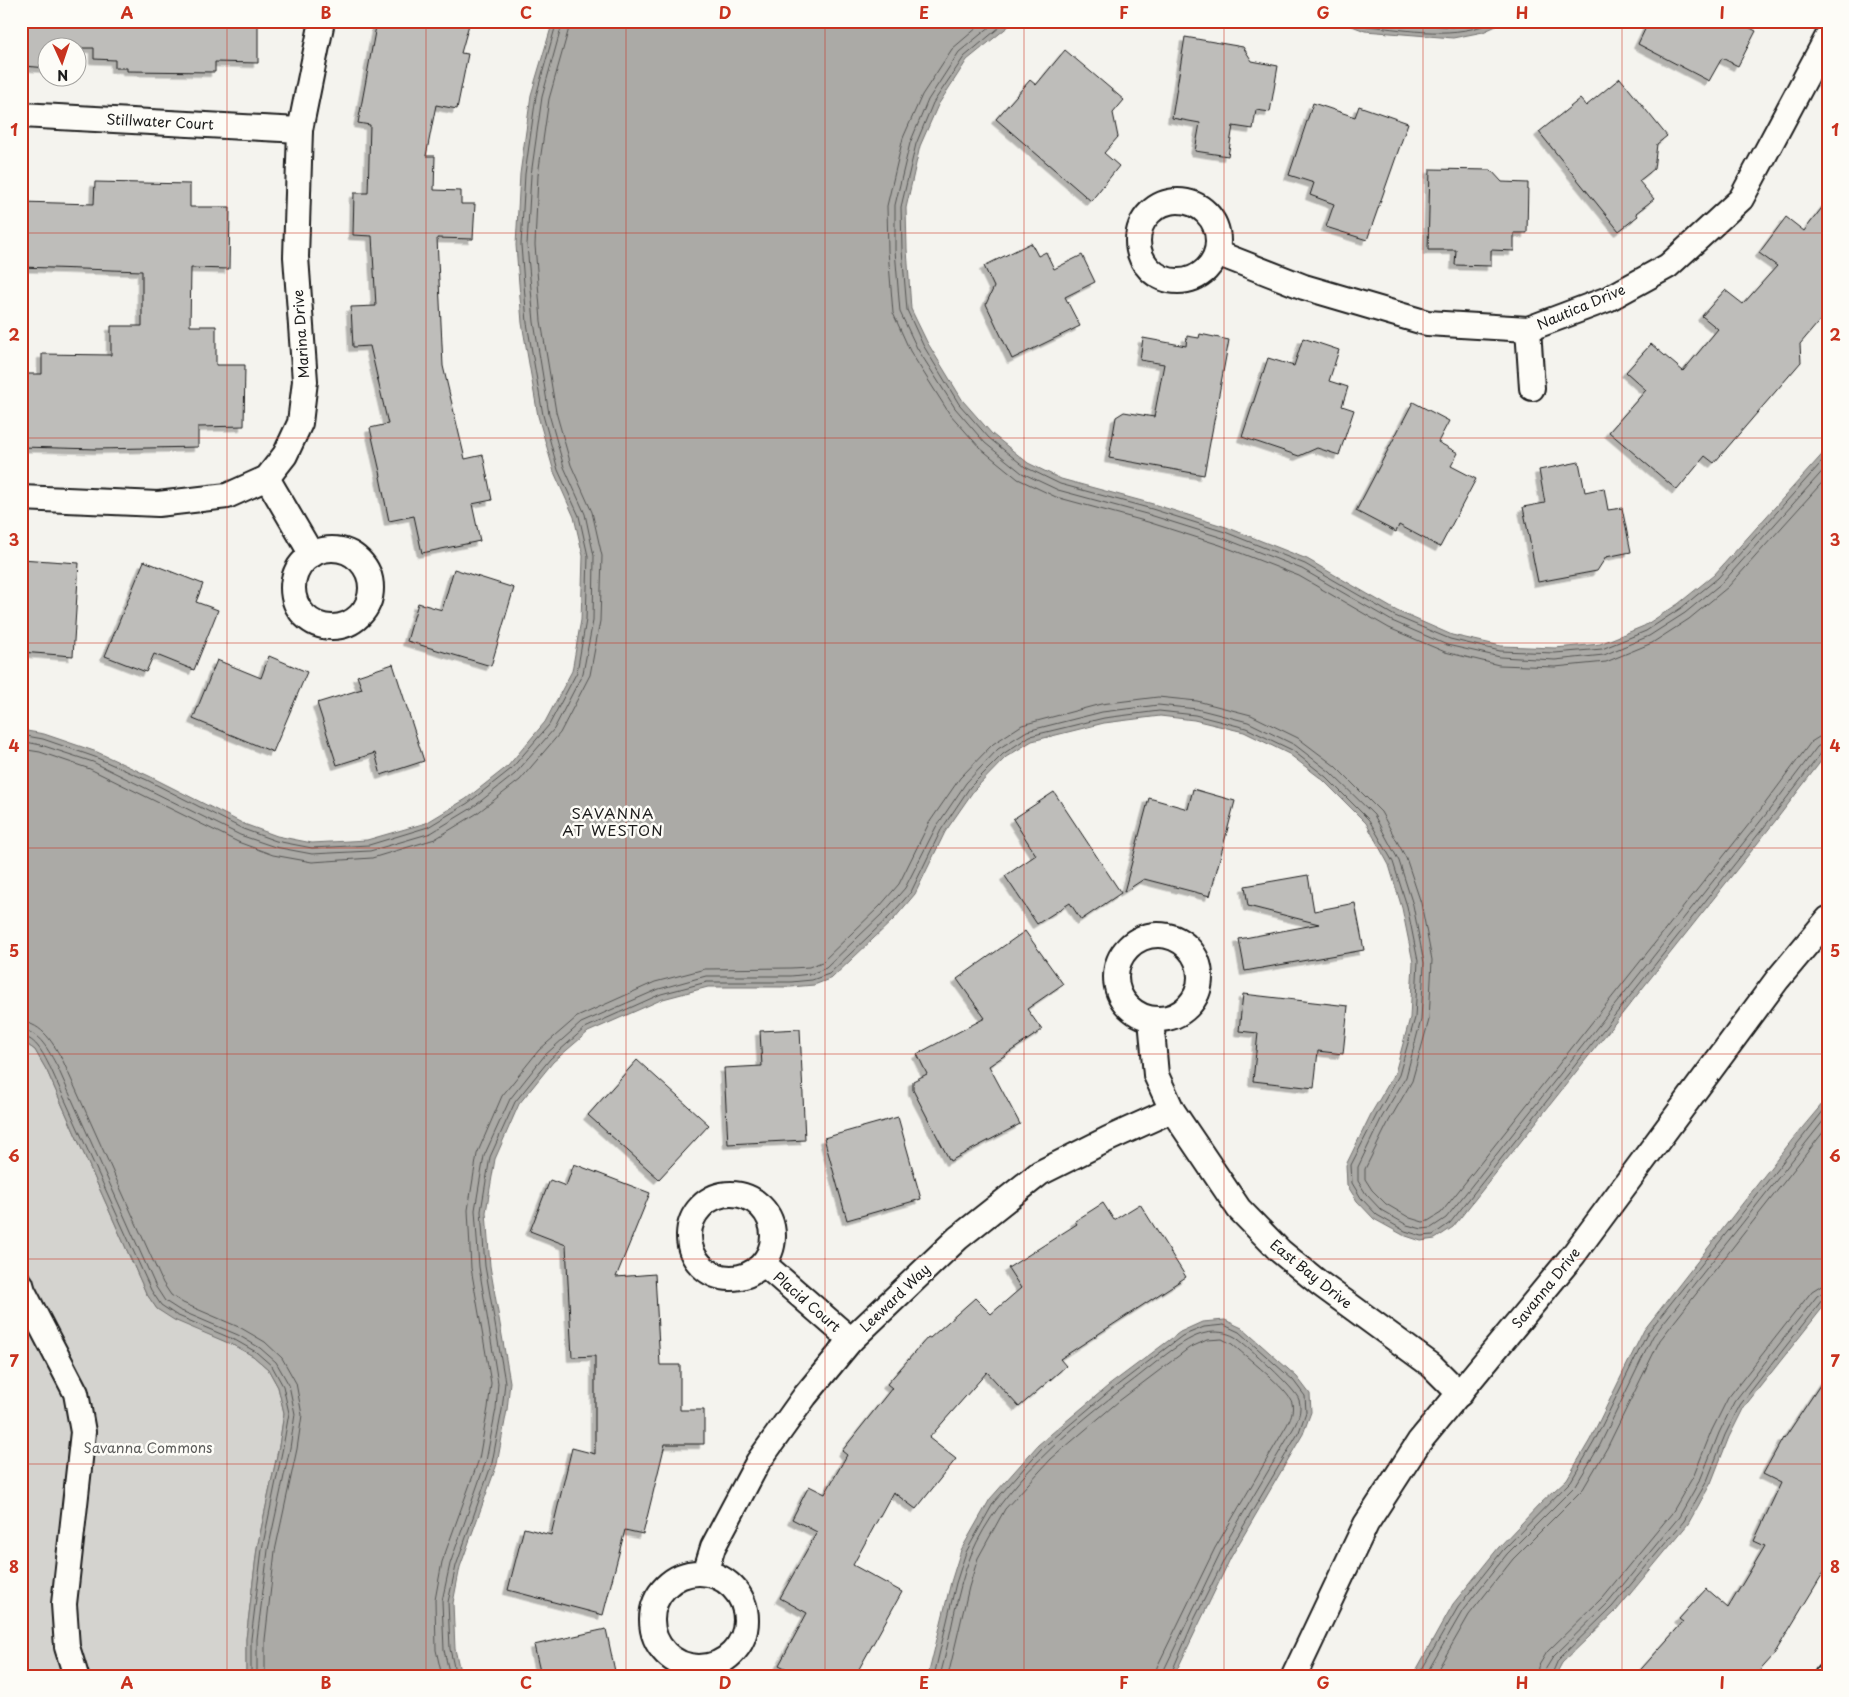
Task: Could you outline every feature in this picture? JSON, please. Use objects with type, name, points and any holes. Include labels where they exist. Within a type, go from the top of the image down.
[{"type":"street","name":"Marina Drive","points":[[21,498],[158,504],[227,496],[267,478],[285,455],[300,423],[305,380],[296,257],[300,130],[322,21]]},
{"type":"street","name":"Nautica Drive","points":[[1217,253],[1304,287],[1428,323],[1528,329],[1608,298],[1668,266],[1741,199],[1828,36]]},
{"type":"street","name":"Stillwater Court","points":[[21,114],[300,130]]},
{"type":"street","points":[[1528,329],[1532,388]]},
{"type":"street","points":[[267,478],[312,555]]},
{"type":"street","name":"Savanna Drive","points":[[1294,1676],[1366,1524],[1419,1442],[1574,1254],[1777,980],[1828,919]]},
{"type":"street","name":"East Bay Drive","points":[[1151,1019],[1156,1075],[1172,1110],[1239,1209],[1280,1251],[1319,1283],[1431,1365],[1460,1394]]},
{"type":"street","name":"Leeward Way","points":[[705,1573],[713,1547],[758,1462],[806,1396],[851,1340],[958,1238],[1040,1173],[1172,1110]]},
{"type":"street","name":"Placid Court","points":[[764,1264],[851,1340]]},
{"type":"street","points":[[21,1284],[76,1393],[83,1432],[64,1604],[67,1647],[76,1676]]},
{"type":"green space","name":"Savanna Commons","points":[[21,1040],[35,1050],[47,1071],[146,1293],[157,1309],[253,1356],[268,1369],[278,1387],[284,1413],[279,1446],[257,1548],[246,1639],[246,1676],[21,1676]]},
{"type":"water","points":[[553,21],[1015,21],[967,60],[938,105],[920,146],[906,208],[911,309],[927,342],[963,401],[992,434],[1028,463],[1061,479],[1153,504],[1226,527],[1307,559],[1397,611],[1452,635],[1501,646],[1555,648],[1600,644],[1644,626],[1678,604],[1714,575],[1828,448],[1828,752],[1453,1227],[1435,1239],[1421,1241],[1403,1235],[1374,1219],[1357,1201],[1347,1185],[1346,1165],[1372,1112],[1395,1073],[1410,1018],[1413,962],[1402,908],[1389,865],[1366,823],[1323,780],[1289,754],[1244,732],[1194,720],[1160,716],[1104,723],[1032,741],[1006,757],[974,790],[945,832],[915,894],[894,919],[832,978],[814,985],[791,987],[708,987],[663,999],[588,1032],[553,1062],[519,1104],[495,1159],[486,1212],[490,1266],[510,1382],[497,1464],[460,1567],[453,1603],[455,1649],[461,1676],[246,1676],[246,1639],[257,1548],[279,1446],[284,1413],[278,1387],[268,1369],[253,1356],[233,1345],[174,1320],[157,1309],[146,1293],[47,1071],[35,1050],[21,1040],[21,730],[44,734],[97,752],[244,824],[277,836],[312,843],[367,840],[426,823],[466,799],[508,766],[545,722],[572,671],[581,620],[583,556],[574,517],[554,472],[538,416],[522,323],[516,245],[520,174],[531,95]]},
{"type":"water","points":[[1339,21],[1507,21],[1483,32],[1453,38],[1365,31]]},
{"type":"water","points":[[1828,1097],[1828,1301],[1744,1407],[1729,1437],[1711,1483],[1688,1524],[1616,1611],[1562,1663],[1555,1676],[1413,1676],[1453,1604],[1499,1547],[1567,1479],[1590,1440],[1644,1330],[1792,1140]]},
{"type":"water","points":[[1225,1320],[1242,1328],[1297,1377],[1310,1394],[1311,1412],[1303,1434],[1231,1557],[1174,1676],[928,1676],[951,1582],[961,1550],[990,1499],[1038,1445],[1108,1386],[1180,1332],[1202,1322]]},
{"type":"building","points":[[21,21],[258,21],[258,63],[215,62],[215,72],[127,71],[127,68],[115,68],[115,60],[94,59],[94,48],[88,48],[88,38],[38,38],[38,67],[24,66],[25,57],[21,57]]},
{"type":"building","points":[[377,21],[470,21],[461,53],[468,54],[457,109],[436,105],[426,156],[435,156],[434,190],[461,191],[461,204],[475,204],[473,239],[437,238],[443,366],[465,459],[483,455],[492,500],[472,504],[480,541],[422,553],[414,516],[389,521],[370,428],[388,424],[370,346],[353,347],[351,307],[376,306],[372,236],[353,235],[354,193],[368,193],[370,125],[358,123]]},
{"type":"building","points":[[1649,21],[1737,21],[1756,31],[1738,66],[1722,58],[1709,81],[1638,44]]},
{"type":"building","points":[[1185,37],[1243,47],[1252,61],[1278,66],[1270,112],[1256,110],[1253,129],[1233,126],[1228,156],[1195,151],[1200,123],[1172,118]]},
{"type":"building","points":[[1065,50],[1124,100],[1113,113],[1118,137],[1104,153],[1119,166],[1091,201],[996,119],[1030,80],[1036,85]]},
{"type":"building","points":[[1620,78],[1667,136],[1657,144],[1654,169],[1639,181],[1654,199],[1636,213],[1638,216],[1619,231],[1539,132],[1580,99],[1586,106]]},
{"type":"building","points":[[1313,103],[1355,117],[1359,106],[1408,123],[1367,240],[1326,227],[1334,204],[1310,195],[1314,183],[1289,175]]},
{"type":"building","points":[[1430,169],[1491,170],[1502,182],[1528,183],[1527,233],[1514,233],[1514,251],[1491,250],[1491,266],[1455,265],[1456,250],[1428,250]]},
{"type":"building","points":[[95,182],[190,184],[190,207],[230,207],[229,269],[191,268],[190,326],[216,326],[216,365],[245,365],[244,426],[198,427],[198,447],[97,449],[21,447],[21,374],[42,374],[42,354],[111,355],[111,326],[142,326],[142,271],[21,267],[21,202],[94,204]]},
{"type":"building","points":[[1828,200],[1828,311],[1800,344],[1801,362],[1714,463],[1705,456],[1677,490],[1609,432],[1646,390],[1626,372],[1651,344],[1683,371],[1718,329],[1702,316],[1725,290],[1743,304],[1777,266],[1759,253],[1786,217],[1804,231]]},
{"type":"building","points":[[1031,243],[1038,256],[1046,252],[1054,269],[1082,255],[1095,282],[1065,297],[1080,326],[1012,359],[986,304],[994,287],[984,266]]},
{"type":"building","points":[[1200,334],[1229,340],[1204,475],[1109,458],[1116,417],[1124,412],[1154,417],[1164,364],[1140,360],[1143,338],[1186,346],[1187,336],[1199,338]]},
{"type":"building","points":[[1303,338],[1339,350],[1329,381],[1348,387],[1342,406],[1354,410],[1339,455],[1317,448],[1299,456],[1242,437],[1268,358],[1294,366]]},
{"type":"building","points":[[1413,402],[1449,421],[1438,442],[1458,453],[1451,466],[1476,479],[1440,547],[1399,525],[1396,532],[1356,511]]},
{"type":"building","points":[[1579,462],[1585,492],[1604,488],[1608,510],[1622,508],[1631,552],[1606,557],[1597,571],[1538,582],[1523,507],[1545,503],[1539,470]]},
{"type":"building","points":[[21,559],[79,563],[73,656],[21,652]]},
{"type":"building","points":[[144,561],[203,584],[196,602],[218,610],[194,670],[154,654],[146,672],[105,656]]},
{"type":"building","points":[[454,569],[514,588],[491,666],[407,641],[418,603],[442,610]]},
{"type":"building","points":[[269,656],[307,672],[273,752],[193,719],[217,660],[261,678]]},
{"type":"building","points":[[393,664],[424,761],[381,775],[375,753],[337,765],[317,703],[362,689],[357,676]]},
{"type":"building","points":[[1193,789],[1235,801],[1210,896],[1144,879],[1124,892],[1149,798],[1188,809]]},
{"type":"building","points":[[1054,792],[1121,893],[1081,920],[1070,903],[1037,924],[1005,876],[1036,855],[1013,819]]},
{"type":"building","points":[[1308,875],[1314,911],[1355,903],[1364,950],[1245,971],[1239,939],[1319,924],[1248,906],[1245,886]]},
{"type":"building","points":[[1025,931],[1063,984],[1027,1009],[1042,1030],[989,1066],[1020,1124],[950,1161],[913,1090],[913,1081],[927,1074],[917,1054],[985,1018],[957,979]]},
{"type":"building","points":[[1243,994],[1348,1006],[1343,1054],[1318,1051],[1314,1088],[1253,1081],[1258,1033],[1239,1031]]},
{"type":"building","points":[[800,1029],[805,1140],[728,1144],[724,1068],[762,1066],[760,1031]]},
{"type":"building","points":[[637,1060],[709,1125],[659,1179],[588,1115]]},
{"type":"building","points":[[898,1117],[921,1199],[847,1220],[824,1138]]},
{"type":"building","points":[[574,1164],[650,1193],[616,1277],[655,1274],[660,1365],[680,1365],[680,1410],[704,1410],[704,1444],[665,1444],[643,1534],[625,1530],[603,1615],[508,1590],[524,1528],[551,1535],[572,1448],[595,1454],[595,1356],[572,1357],[566,1245],[530,1231],[550,1180],[566,1186]]},
{"type":"building","points":[[1103,1203],[1114,1220],[1140,1204],[1186,1277],[1060,1359],[1066,1366],[1019,1407],[987,1372],[929,1438],[956,1459],[916,1509],[893,1492],[853,1565],[902,1592],[855,1676],[801,1676],[779,1665],[807,1613],[780,1598],[817,1532],[792,1519],[809,1486],[825,1494],[847,1455],[842,1451],[892,1388],[887,1384],[928,1337],[930,1338],[975,1298],[991,1314],[1021,1288],[1008,1268],[1077,1224],[1075,1221]]},
{"type":"building","points":[[1828,1373],[1828,1565],[1773,1656],[1755,1676],[1635,1676],[1683,1622],[1679,1619],[1706,1589],[1728,1608],[1765,1546],[1754,1541],[1781,1483],[1763,1474],[1783,1438]]},
{"type":"building","points":[[606,1629],[616,1676],[541,1676],[534,1645]]},
{"type":"district","name":"SAVANNA AT WESTON","points":[[613,822]]}]
